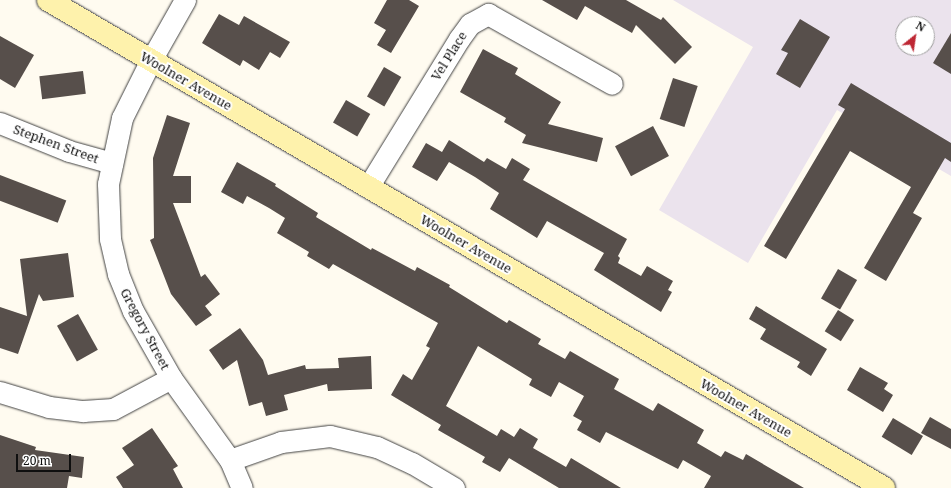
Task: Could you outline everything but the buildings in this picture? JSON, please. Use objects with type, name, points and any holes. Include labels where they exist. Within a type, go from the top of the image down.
[{"type":"street","name":"Woolner Avenue","points":[[48,0],[884,488]]},
{"type":"street","name":"Gregory Street","points":[[185,0],[151,60],[122,118],[108,184],[110,239],[118,274],[133,311],[171,378],[230,460],[242,488]]},
{"type":"street","name":"Vel Place","points":[[368,187],[459,39],[470,24],[488,14],[612,84]]},
{"type":"street","name":"Stephen Street","points":[[0,124],[69,151],[112,163]]},
{"type":"street","points":[[0,392],[49,407],[83,411],[113,409],[171,378]]},
{"type":"street","points":[[230,460],[281,442],[330,436],[377,447],[412,463],[454,488]]},
{"type":"shaded area","points":[[673,0],[951,0],[951,176],[837,110],[748,263],[659,210],[753,47]]}]
